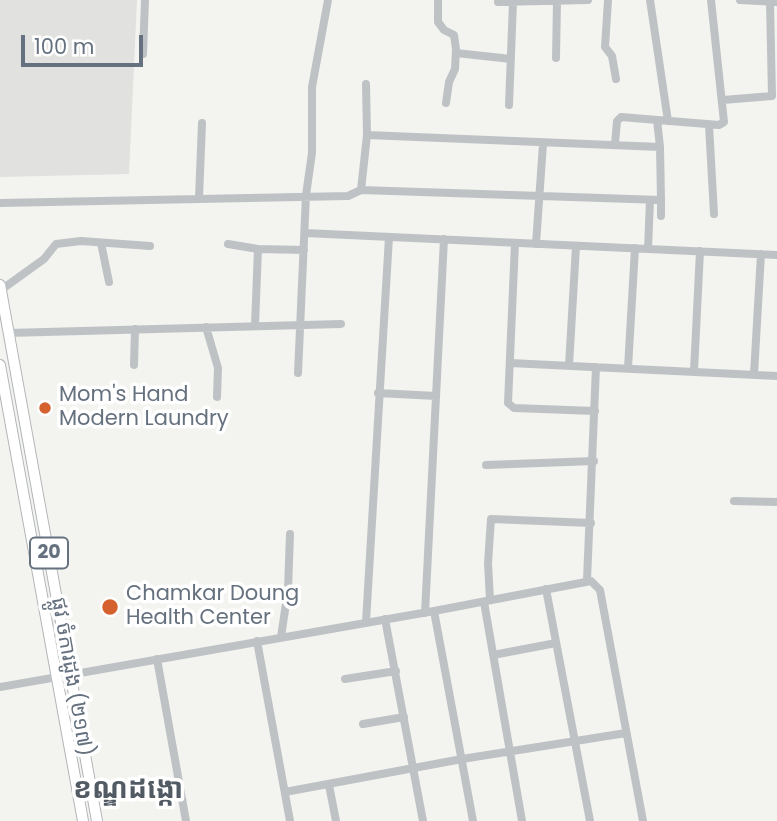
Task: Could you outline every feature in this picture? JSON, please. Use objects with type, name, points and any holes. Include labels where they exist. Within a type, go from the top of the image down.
[{"type":"main road","name":"ផ្លូវ ចំការដូង (២១៧)","points":[[0,287],[97,821]]},
{"type":"main road","name":"ផ្លូវ ចំការដូង (២១៧)","points":[[0,370],[83,821]]},
{"type":"street","points":[[143,54],[145,0]]},
{"type":"street","points":[[298,373],[306,195],[312,153],[312,87],[318,44],[328,3],[335,0]]},
{"type":"street","points":[[438,0],[438,22],[444,30],[454,35],[456,53],[456,69],[449,82],[446,103]]},
{"type":"street","points":[[498,2],[588,0]]},
{"type":"street","points":[[608,0],[605,47],[612,56],[616,79]]},
{"type":"street","points":[[650,0],[668,121]]},
{"type":"street","points":[[615,144],[619,118],[709,125],[722,125],[724,122],[711,0]]},
{"type":"street","points":[[723,100],[774,97],[774,2],[740,0]]},
{"type":"street","points":[[509,105],[513,2]]},
{"type":"street","points":[[556,58],[557,2]]},
{"type":"street","points":[[456,53],[511,59]]},
{"type":"street","points":[[361,190],[367,135],[366,84]]},
{"type":"street","points":[[657,120],[661,216]]},
{"type":"street","points":[[199,198],[202,122]]},
{"type":"street","points":[[709,125],[714,214]]},
{"type":"street","points":[[367,135],[660,147]]},
{"type":"street","points":[[536,244],[544,144]]},
{"type":"street","points":[[0,203],[348,196],[361,190],[661,200]]},
{"type":"street","points":[[648,249],[650,200]]},
{"type":"street","points":[[305,233],[777,255]]},
{"type":"street","points":[[366,622],[389,237]]},
{"type":"street","points":[[444,239],[429,612],[473,821]]},
{"type":"street","points":[[0,287],[44,259],[56,244],[80,241],[150,246]]},
{"type":"street","points":[[101,243],[109,282]]},
{"type":"street","points":[[516,243],[508,403],[510,406],[595,411]]},
{"type":"street","points":[[228,244],[258,249],[304,250]]},
{"type":"street","points":[[569,366],[576,246]]},
{"type":"street","points":[[628,368],[635,248]]},
{"type":"street","points":[[255,325],[258,249]]},
{"type":"street","points":[[694,371],[700,251]]},
{"type":"street","points":[[754,374],[761,254]]},
{"type":"street","points":[[8,333],[341,324]]},
{"type":"street","points":[[206,327],[218,369],[217,397]]},
{"type":"street","points":[[134,365],[135,329]]},
{"type":"street","points":[[510,363],[777,376]]},
{"type":"street","points":[[587,580],[596,367]]},
{"type":"street","points":[[0,370],[15,370]]},
{"type":"street","points":[[378,393],[436,396]]},
{"type":"street","points":[[486,465],[594,461]]},
{"type":"street","points":[[734,501],[777,502]]},
{"type":"street","points":[[522,821],[493,654],[487,601],[491,519],[591,523]]},
{"type":"street","points":[[281,637],[288,590],[290,534]]},
{"type":"street","points":[[0,687],[429,612],[587,580],[595,583],[600,590],[643,821]]},
{"type":"street","points":[[546,589],[590,821]]},
{"type":"street","points":[[385,619],[423,821]]},
{"type":"street","points":[[257,641],[290,821]]},
{"type":"street","points":[[493,654],[556,643]]},
{"type":"street","points":[[157,659],[186,821]]},
{"type":"street","points":[[345,679],[396,671]]},
{"type":"street","points":[[363,724],[404,717]]},
{"type":"street","points":[[285,792],[461,759],[626,733]]},
{"type":"street","points":[[329,785],[336,821]]},
{"type":"shaded area","points":[[0,0],[137,0],[129,174],[0,177]]},
{"type":"place","name":"Mom's Hand Modern Laundry","points":[[45,408]]},
{"type":"place","name":"Chamkar Doung Health Center","points":[[110,607]]},
{"type":"district","name":"ខណ្ឌដង្កោ","points":[[128,791]]}]
